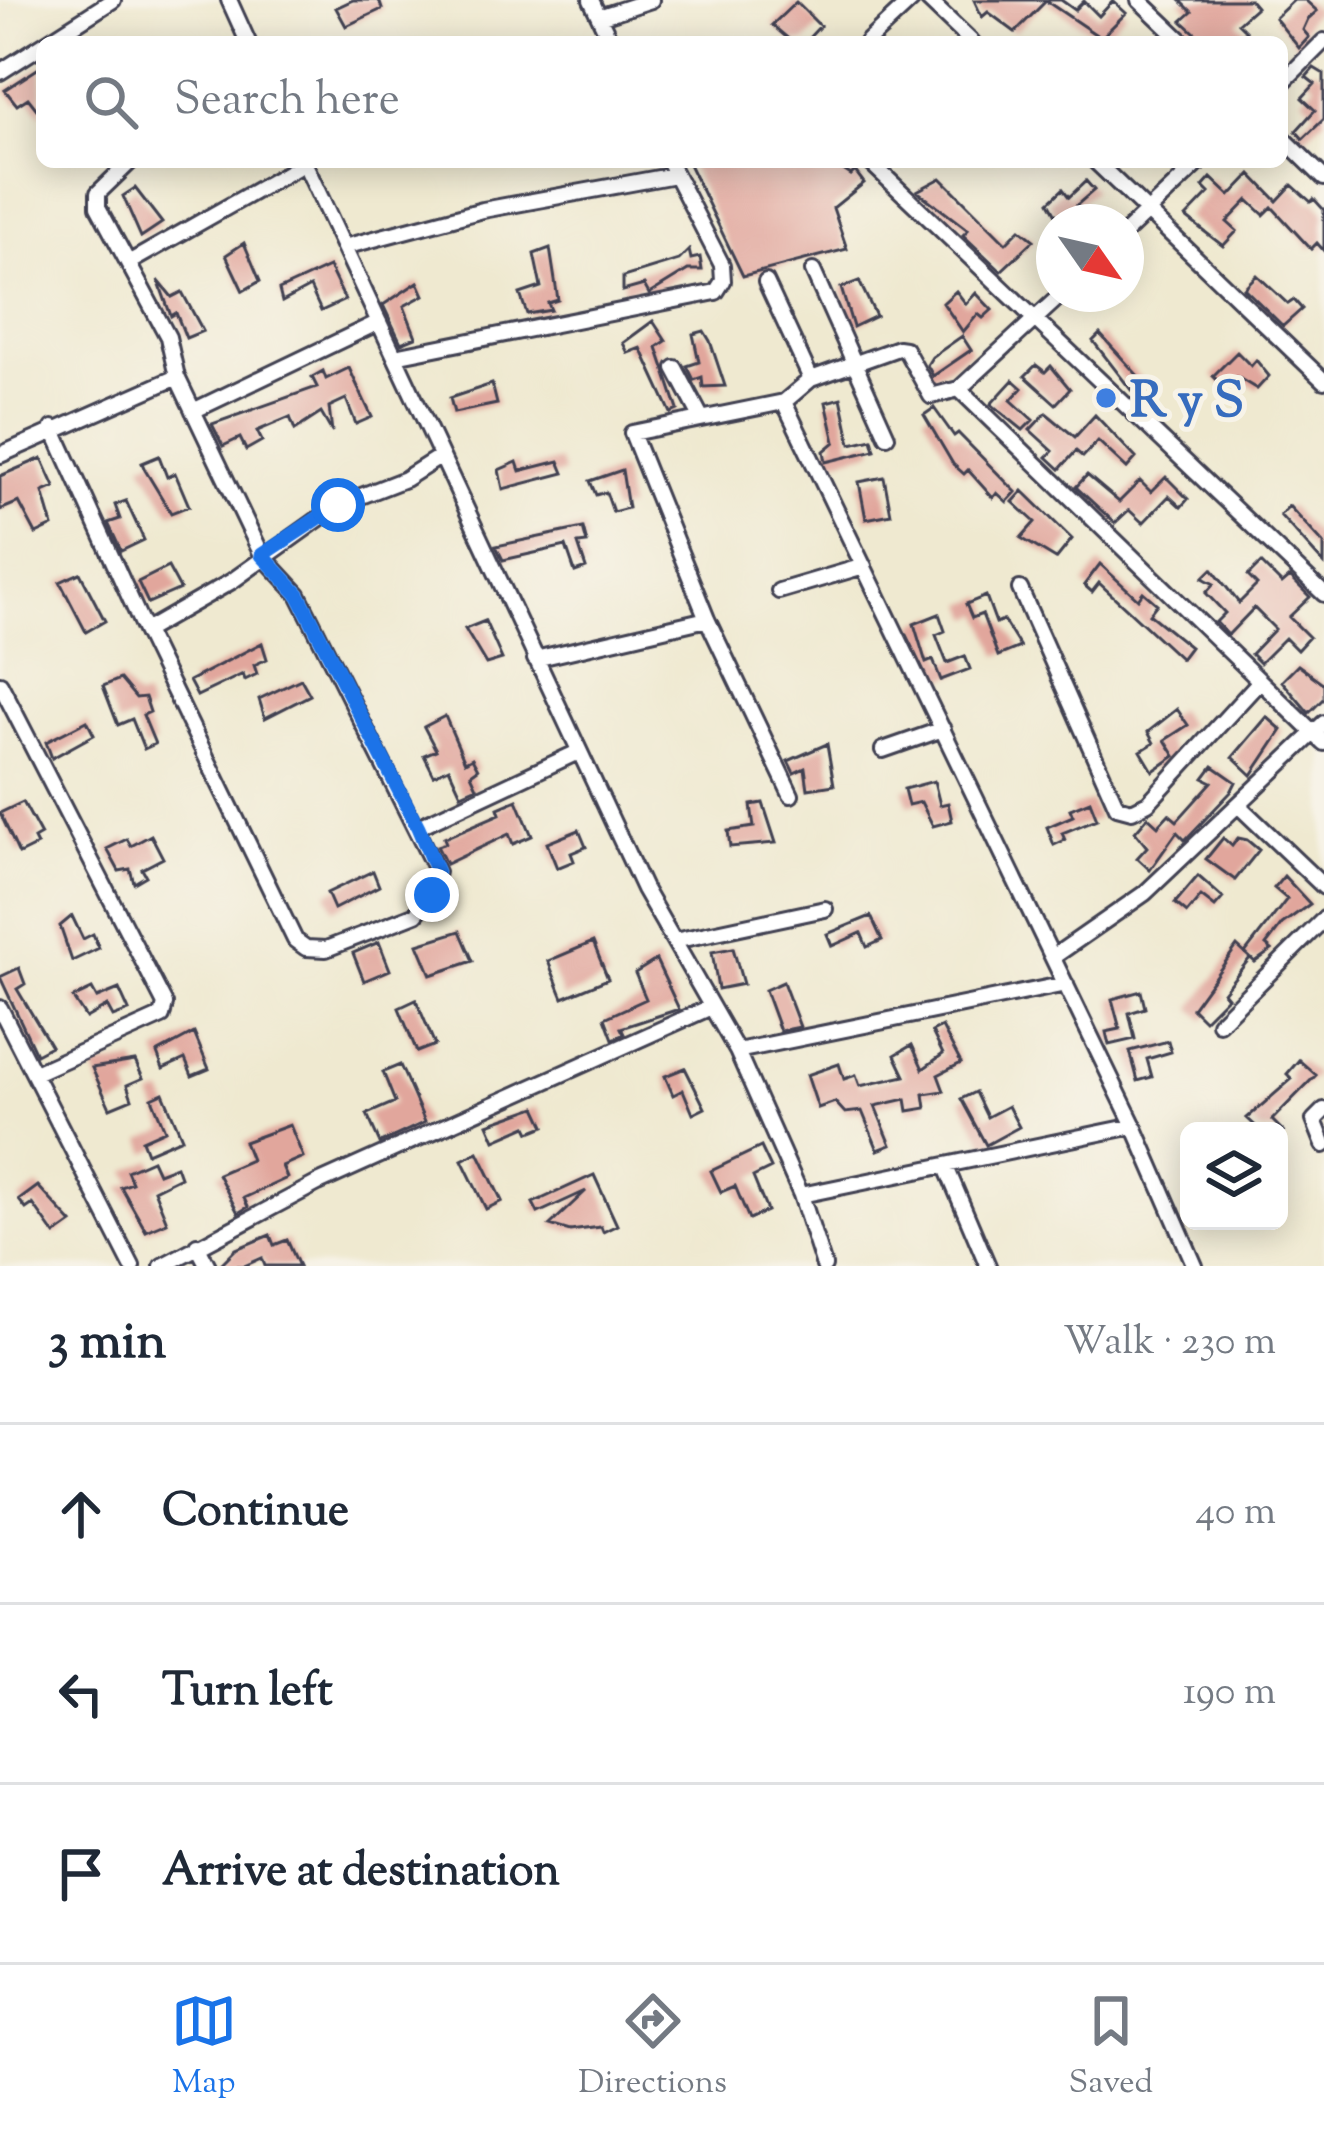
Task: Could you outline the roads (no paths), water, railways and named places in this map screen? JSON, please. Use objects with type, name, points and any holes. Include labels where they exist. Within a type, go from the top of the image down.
[{"type":"street","points":[[51,36],[113,0]]},
{"type":"street","points":[[229,0],[245,36]]},
{"type":"street","points":[[591,0],[608,36]]},
{"type":"street","points":[[598,17],[651,0]]},
{"type":"street","points":[[873,36],[912,0]]},
{"type":"street","points":[[928,0],[966,36]]},
{"type":"street","points":[[1139,0],[1177,36]]},
{"type":"street","points":[[67,25],[73,36]]},
{"type":"street","points":[[1288,77],[1324,41]]},
{"type":"street","points":[[0,72],[36,47]]},
{"type":"street","points":[[1288,143],[1324,178]]},
{"type":"street","points":[[53,428],[145,631],[290,929],[306,948],[326,949],[416,914],[432,895],[437,872],[418,827],[298,594],[262,555],[177,377],[168,337],[96,200],[125,168]]},
{"type":"street","points":[[130,262],[295,168]]},
{"type":"street","points":[[306,168],[578,752],[736,1051],[801,1195],[824,1266]]},
{"type":"street","points":[[344,247],[672,168],[722,265],[723,280],[716,292],[394,356]]},
{"type":"street","points":[[875,168],[1324,594]]},
{"type":"street","points":[[1102,168],[1324,381]]},
{"type":"street","points":[[1144,215],[1194,168]]},
{"type":"street","points":[[812,271],[887,436]]},
{"type":"street","points":[[766,283],[812,379]]},
{"type":"street","points":[[791,795],[707,619],[631,438],[635,429],[784,402],[812,379],[902,348],[931,397],[959,389],[1044,312]]},
{"type":"street","points":[[193,411],[379,322]]},
{"type":"street","points":[[675,368],[700,417]]},
{"type":"street","points":[[0,455],[177,377]]},
{"type":"street","points":[[959,389],[1259,682],[1320,733],[1144,893],[1053,957]]},
{"type":"street","points":[[784,402],[1134,1126],[1195,1266]]},
{"type":"street","points":[[145,631],[232,581],[262,555],[338,505],[405,479],[441,456]]},
{"type":"street","points":[[779,592],[864,566]]},
{"type":"street","points":[[1020,589],[1117,807],[1132,811],[1148,803],[1259,682]]},
{"type":"street","points":[[535,659],[707,619]]},
{"type":"street","points":[[0,684],[165,1010],[162,1016],[35,1073]]},
{"type":"street","points":[[883,750],[943,729]]},
{"type":"street","points":[[418,827],[578,752]]},
{"type":"street","points":[[1238,805],[1324,886]]},
{"type":"street","points":[[674,941],[825,909]]},
{"type":"street","points":[[1219,1023],[1324,919]]},
{"type":"street","points":[[736,1051],[1066,984]]},
{"type":"street","points":[[162,1266],[318,1183],[711,1006]]},
{"type":"street","points":[[0,1008],[133,1266]]},
{"type":"street","points":[[1324,1110],[1314,1120],[1324,1145]]},
{"type":"street","points":[[801,1195],[1134,1126]]},
{"type":"street","points":[[946,1168],[988,1266]]},
{"type":"street","points":[[197,1245],[208,1266]]},
{"type":"place","name":"R y S","points":[[1106,398]]}]
